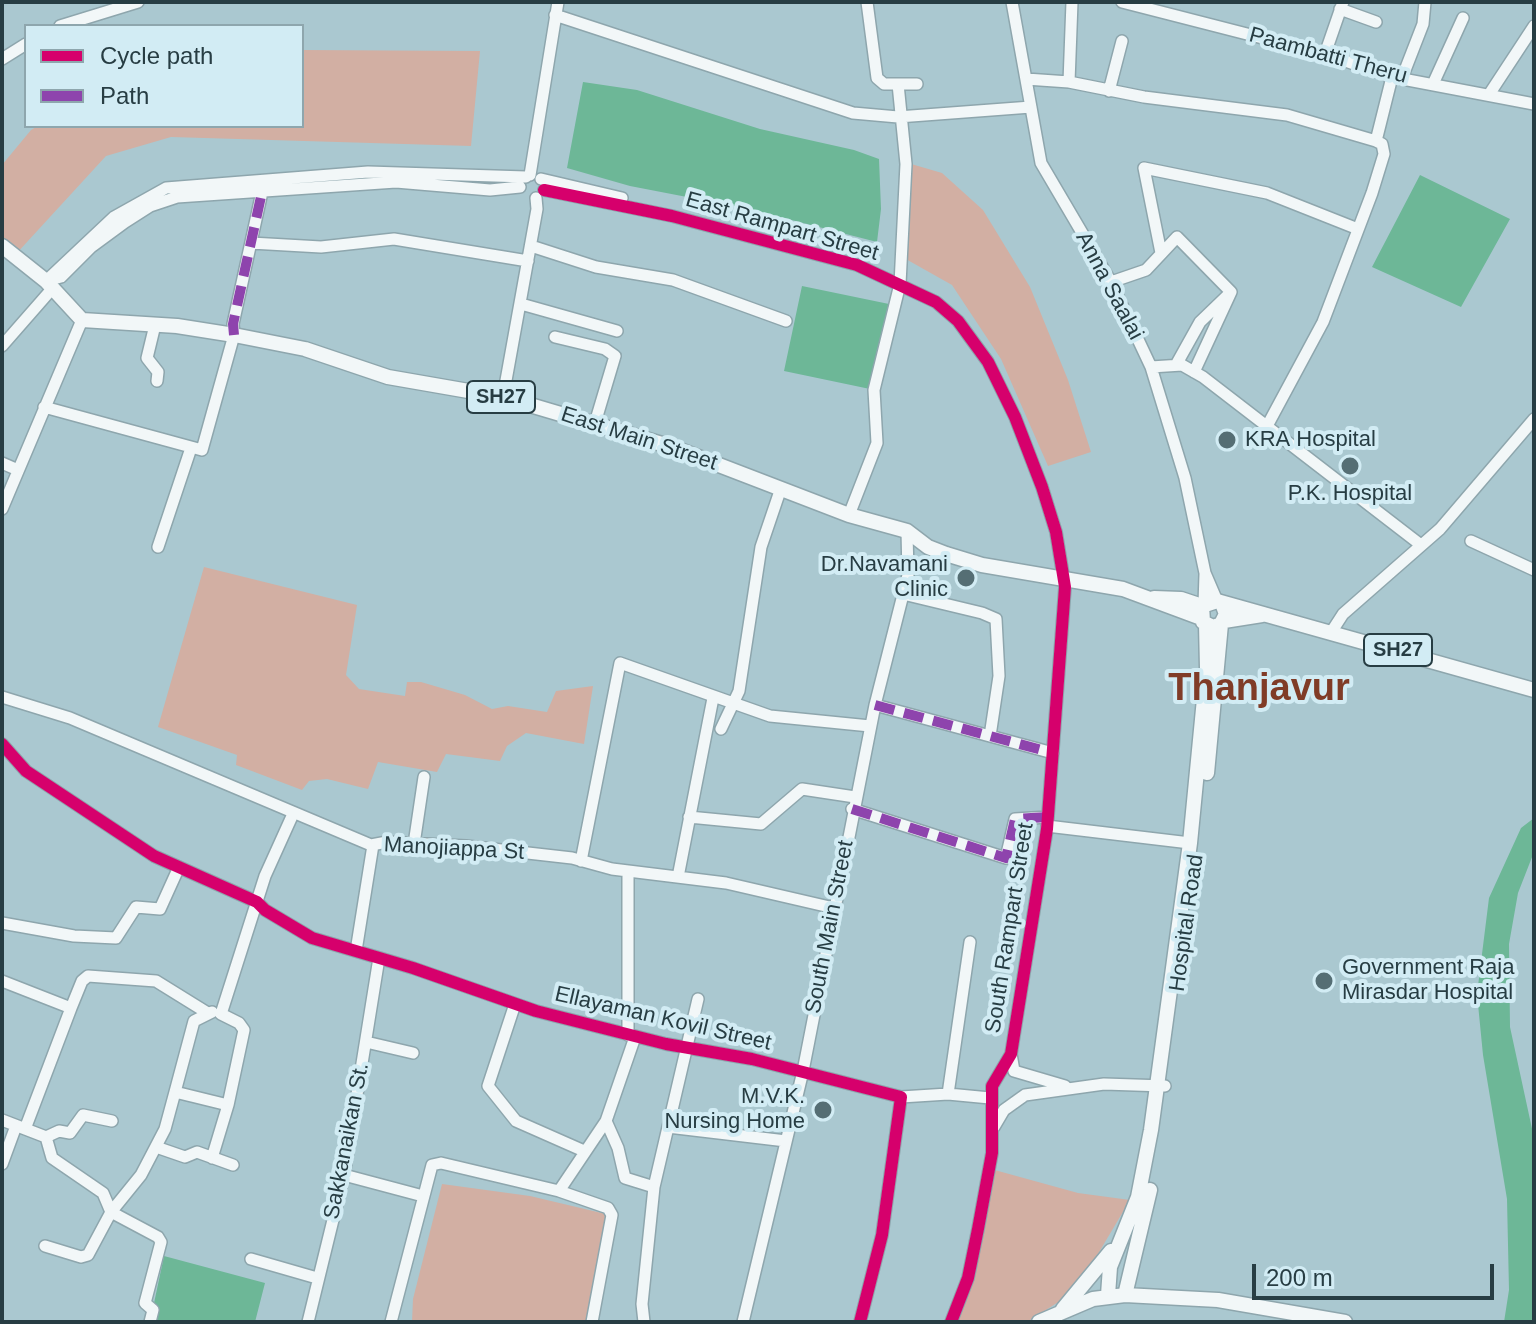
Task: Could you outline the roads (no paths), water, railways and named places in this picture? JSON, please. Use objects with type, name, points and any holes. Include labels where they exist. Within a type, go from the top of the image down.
[{"type":"main road","points":[[2,246],[21,259],[82,320]]},
{"type":"main road","name":"East Main Street","points":[[82,320],[234,335],[305,349],[388,377],[503,397],[672,447],[849,515],[907,531]]},
{"type":"main road","name":"SH27","points":[[907,531],[928,547],[982,565],[1064,577],[1154,598],[1176,611],[1262,615],[1332,631],[1534,690]]},
{"type":"main road","name":"Hospital Road","points":[[1125,1295],[1152,1177],[1190,843],[1212,613]]},
{"type":"main road","name":"Hospital Road","points":[[1116,1244],[1138,1197],[1160,1086],[1201,826],[1212,613]]},
{"type":"main road","points":[[1108,1295],[1116,1244]]},
{"type":"main road","points":[[1060,1312],[1116,1244]]},
{"type":"main road","points":[[1134,1246],[1135,1270],[1142,1286],[1168,1296]]},
{"type":"main road","points":[[1039,1322],[1108,1295],[1218,1300],[1345,1322]]},
{"type":"street","points":[[66,24],[138,2]]},
{"type":"street","points":[[503,397],[531,246],[533,185],[558,2]]},
{"type":"street","points":[[867,2],[877,78],[884,84],[917,84]]},
{"type":"street","name":"Anna Saalai","points":[[1012,2],[1041,163],[1111,282],[1151,367],[1185,478],[1212,613]]},
{"type":"street","points":[[1069,82],[1072,2]]},
{"type":"street","name":"Paambatti Theru","points":[[1122,2],[1325,54],[1397,77],[1534,104]]},
{"type":"street","points":[[1376,141],[1397,77],[1423,24],[1425,2]]},
{"type":"street","points":[[1325,54],[1342,5],[1376,22]]},
{"type":"street","points":[[555,15],[838,110],[904,116],[1031,107]]},
{"type":"street","points":[[1433,84],[1463,18]]},
{"type":"street","points":[[1490,93],[1534,26]]},
{"type":"street","points":[[1109,91],[1122,41]]},
{"type":"street","points":[[2,59],[24,45]]},
{"type":"street","points":[[1026,79],[1069,82],[1109,91],[1287,115],[1382,144],[1384,154],[1323,322],[1266,428]]},
{"type":"street","points":[[849,515],[877,443],[874,390],[900,284],[906,164],[904,116],[898,84]]},
{"type":"street","points":[[1161,253],[1144,168],[1267,193],[1358,229]]},
{"type":"street","points":[[2,346],[48,286],[114,217],[166,188],[368,172],[533,185]]},
{"type":"street","points":[[48,286],[102,238],[165,200],[396,182],[490,190],[533,185]]},
{"type":"street","name":"East Rampart Street","points":[[533,185],[790,240],[857,265],[936,302],[958,321],[1000,382],[1042,487],[1064,577]]},
{"type":"street","points":[[44,407],[202,450],[234,335],[233,324],[262,192]]},
{"type":"street","points":[[1111,282],[1146,270],[1177,237],[1231,292]]},
{"type":"street","points":[[251,243],[321,247],[408,240],[528,261]]},
{"type":"street","points":[[531,246],[591,265],[673,280],[786,321]]},
{"type":"street","points":[[1176,365],[1200,322],[1231,292]]},
{"type":"street","points":[[1194,372],[1231,292]]},
{"type":"street","points":[[521,304],[617,331]]},
{"type":"street","points":[[2,509],[82,320]]},
{"type":"street","points":[[155,325],[147,358],[158,372],[157,381]]},
{"type":"street","points":[[555,337],[605,349],[615,356],[595,423]]},
{"type":"street","points":[[1151,367],[1176,365],[1194,372],[1421,545]]},
{"type":"street","points":[[1332,631],[1343,614],[1440,529],[1534,419]]},
{"type":"street","points":[[158,547],[191,448]]},
{"type":"street","points":[[2,463],[18,470]]},
{"type":"street","points":[[721,729],[739,691],[761,547],[781,488]]},
{"type":"street","name":"South Main Street","points":[[743,1322],[803,1071],[870,726],[908,575],[907,531]]},
{"type":"street","points":[[1471,541],[1534,570]]},
{"type":"street","name":"South Rampart Street","points":[[990,1098],[996,1075],[1011,1054],[1047,822],[1064,577]]},
{"type":"street","points":[[903,594],[996,619],[999,676],[990,736]]},
{"type":"street","points":[[581,861],[620,663],[732,706],[770,716],[870,726]]},
{"type":"street","name":"Manojiappa St","points":[[2,697],[70,718],[373,845],[466,846],[581,861],[628,871],[726,883],[834,908]]},
{"type":"street","points":[[678,877],[713,698]]},
{"type":"street","points":[[875,705],[1053,753]]},
{"type":"street","name":"Ellayaman Kovil Street","points":[[2,744],[26,771],[154,856],[253,900],[312,938],[515,1004],[632,1036],[803,1071],[901,1097],[948,1094],[990,1098]]},
{"type":"street","points":[[414,844],[424,777]]},
{"type":"street","points":[[689,817],[761,824],[802,789],[854,803],[1006,858],[1015,819],[1190,843]]},
{"type":"street","points":[[221,1014],[253,900],[293,814]]},
{"type":"street","points":[[359,952],[373,845]]},
{"type":"street","points":[[2,923],[74,936],[116,938],[136,907],[160,909],[179,867]]},
{"type":"street","points":[[559,1191],[606,1121],[632,1036],[628,871]]},
{"type":"street","points":[[948,1094],[970,942]]},
{"type":"street","name":"Sakkanaikan St.","points":[[308,1322],[344,1175],[379,958]]},
{"type":"street","points":[[2,1164],[82,981],[88,976],[156,981],[206,1012],[221,1014],[239,1023],[244,1030],[228,1105],[212,1158]]},
{"type":"street","points":[[2,981],[71,1008]]},
{"type":"street","points":[[645,1321],[642,1304],[654,1187],[698,999]]},
{"type":"street","points":[[515,1004],[488,1086],[516,1121],[584,1151]]},
{"type":"street","points":[[45,1246],[85,1257],[111,1212],[141,1175],[165,1129],[186,1039],[194,1021],[206,1012]]},
{"type":"street","points":[[366,1042],[413,1053]]},
{"type":"street","points":[[1011,1054],[1014,1071],[1067,1086]]},
{"type":"street","points":[[994,1127],[1004,1110],[1025,1095],[1067,1086],[1160,1086]]},
{"type":"street","points":[[175,1092],[228,1105]]},
{"type":"street","points":[[860,1322],[882,1235],[901,1097]]},
{"type":"street","points":[[951,1322],[968,1278],[994,1127],[990,1098]]},
{"type":"street","points":[[2,1120],[46,1137],[59,1131],[72,1132],[83,1115],[112,1121]]},
{"type":"street","points":[[606,1121],[618,1148],[625,1178],[654,1187]]},
{"type":"street","points":[[668,1127],[786,1141]]},
{"type":"street","points":[[46,1137],[52,1158],[103,1193],[111,1212],[158,1237],[161,1242],[145,1303],[153,1310],[150,1322]]},
{"type":"street","points":[[156,1147],[185,1157],[197,1152],[233,1165]]},
{"type":"street","points":[[391,1322],[430,1169],[437,1163],[559,1191],[608,1208],[612,1215],[592,1322]]},
{"type":"street","points":[[344,1175],[423,1196]]},
{"type":"street","points":[[251,1259],[317,1278]]},
{"type":"place","name":"KRA Hospital","points":[[1227,440]]},
{"type":"place","name":"P.K. Hospital","points":[[1350,466]]},
{"type":"place","name":"Dr.Navamani Clinic","points":[[966,578]]},
{"type":"place","name":"Government Raja Mirasdar Hospital","points":[[1324,981]]},
{"type":"place","name":"M.V.K. Nursing Home","points":[[823,1110]]},
{"type":"district","name":"Thanjavur","points":[[1259,690]]}]
